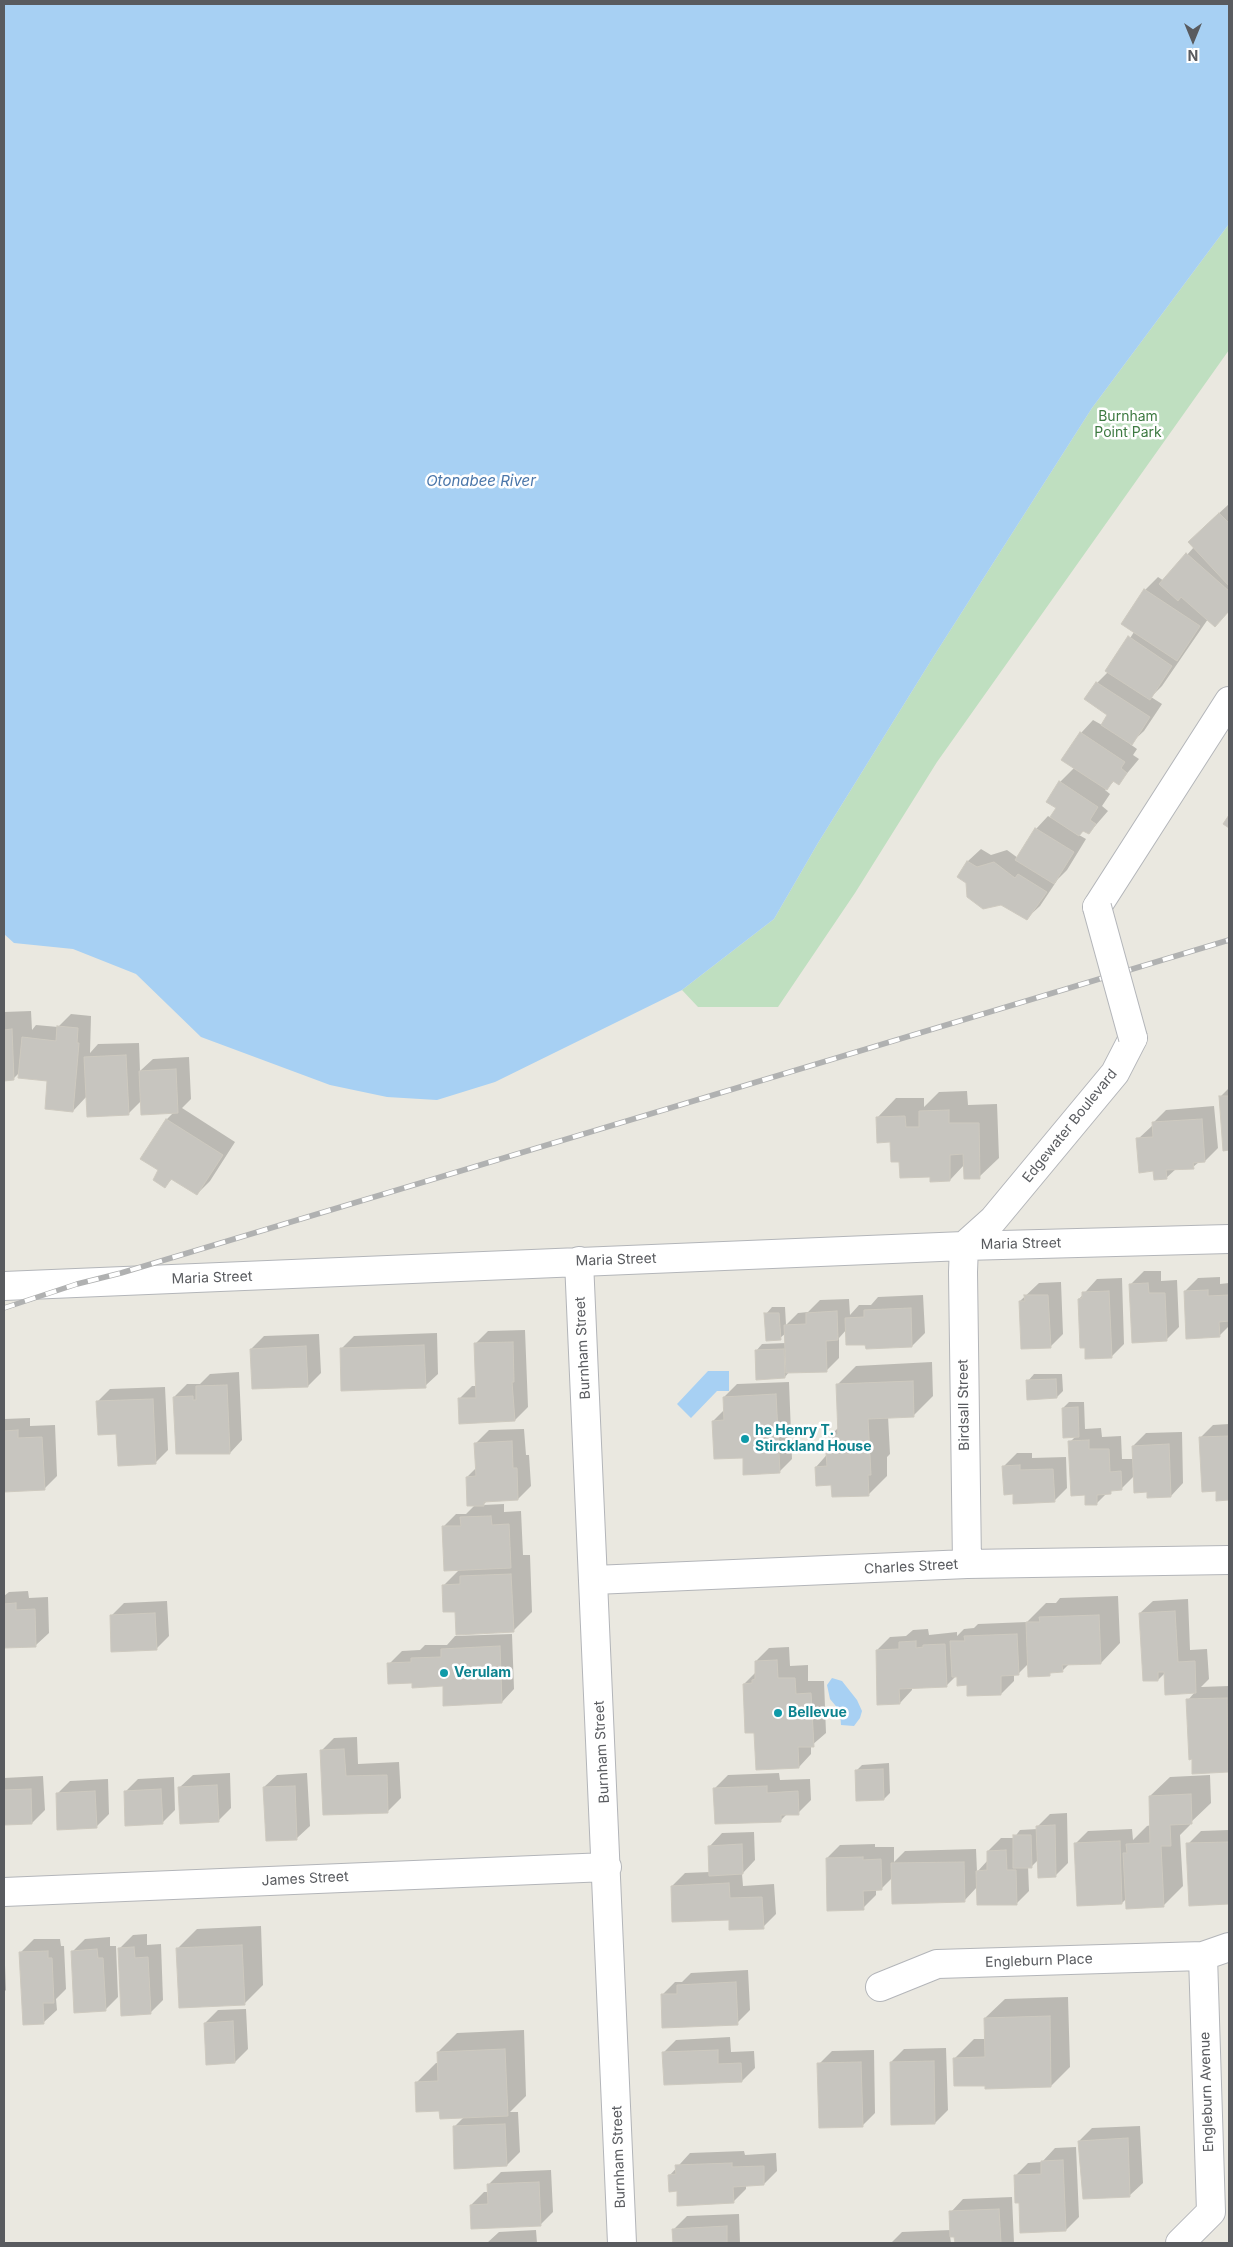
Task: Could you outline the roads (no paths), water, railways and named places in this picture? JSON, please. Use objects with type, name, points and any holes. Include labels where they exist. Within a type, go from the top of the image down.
[{"type":"street","name":"Edgewater Boulevard","points":[[964,1246],[993,1220],[1115,1072],[1133,1038],[1097,907],[1229,702]]},
{"type":"street","name":"Maria Street","points":[[4,1286],[964,1246],[1229,1239]]},
{"type":"street","name":"Birdsall Street","points":[[964,1246],[962,1272],[967,1564]]},
{"type":"street","name":"Burnham Street","points":[[579,1261],[622,2243]]},
{"type":"street","name":"Charles Street","points":[[594,1580],[967,1564],[1229,1560]]},
{"type":"street","name":"James Street","points":[[4,1892],[607,1867]]},
{"type":"street","points":[[1202,1956],[1229,1947]]},
{"type":"street","name":"Engleburn Place","points":[[880,1987],[937,1964],[1202,1956]]},
{"type":"street","name":"Engleburn Avenue","points":[[1180,2243],[1211,2212],[1202,1956]]},
{"type":"water","name":"Otonabee River","points":[[4,4],[1229,4],[1229,224],[1092,408],[932,659],[818,843],[774,919],[682,990],[495,1082],[437,1100],[387,1097],[330,1085],[201,1037],[136,974],[73,949],[14,943],[4,934]]},
{"type":"water","points":[[708,1371],[729,1371],[729,1391],[717,1391],[691,1418],[677,1404]]},
{"type":"water","points":[[832,1678],[842,1681],[857,1700],[862,1711],[860,1718],[854,1726],[841,1725],[840,1711],[830,1699],[827,1685]]},
{"type":"railway","points":[[4,1308],[77,1284],[121,1273],[1229,940]]},
{"type":"place","name":"he Henry T. Stirckland House","points":[[745,1439]]},
{"type":"place","name":"Verulam","points":[[444,1673]]},
{"type":"place","name":"Bellevue","points":[[778,1713]]},
{"type":"park label","name":"Burnham Point Park","points":[[1128,426]]}]
